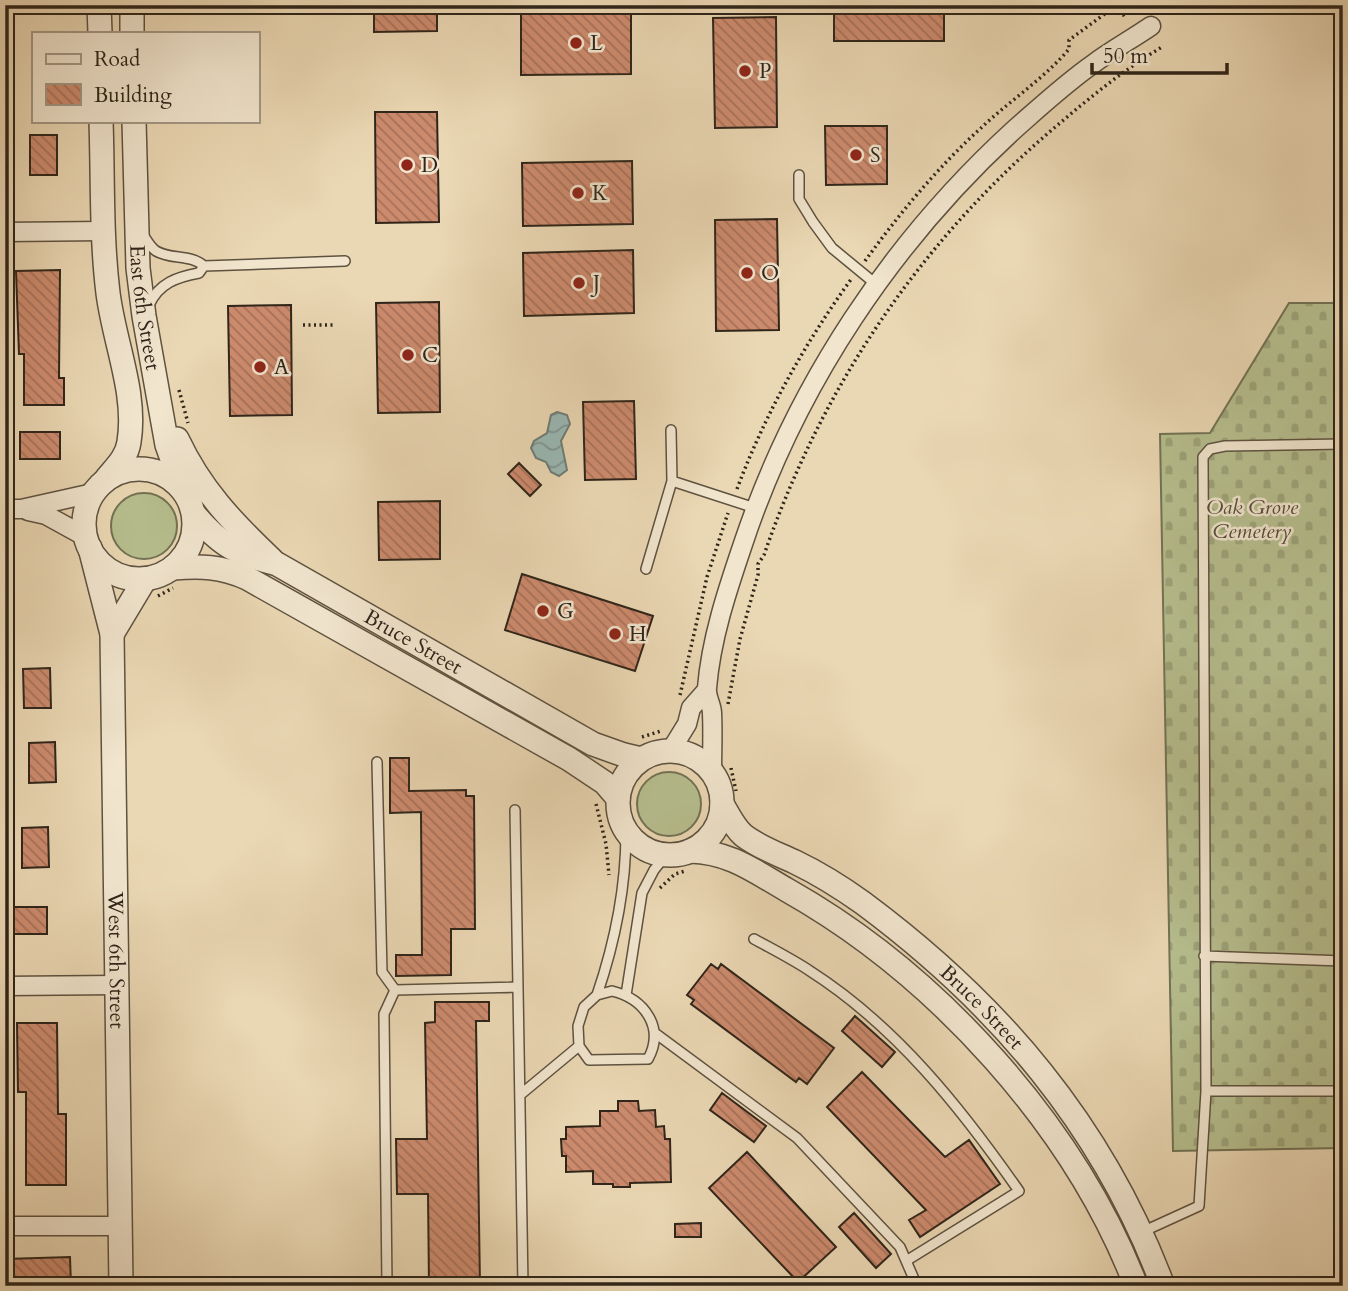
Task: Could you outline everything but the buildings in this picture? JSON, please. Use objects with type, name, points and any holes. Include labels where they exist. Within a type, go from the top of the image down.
[{"type":"street","points":[[99,5],[100,32]]},
{"type":"street","points":[[131,5],[132,32]]},
{"type":"street","points":[[721,768],[695,756],[671,750],[651,754],[639,748],[617,797],[620,821],[626,832],[643,848],[689,861],[710,837],[731,802],[718,782],[721,768],[712,710],[706,691],[723,605],[755,508],[785,440],[810,390],[848,326],[940,206],[981,160],[1042,105],[1092,65],[1151,26]]},
{"type":"street","name":"East 6th Street","points":[[100,486],[124,457],[129,444],[130,423],[128,390],[108,294],[102,122]]},
{"type":"street","name":"East 6th Street","points":[[134,122],[138,268],[144,316],[168,389],[167,445],[183,490]]},
{"type":"street","points":[[5,232],[104,231]]},
{"type":"street","points":[[168,389],[177,440],[200,482],[239,529],[277,564]]},
{"type":"street","points":[[13,509],[100,486],[134,468],[148,469],[167,476],[183,490],[194,514],[191,544],[173,578],[160,575],[112,634]]},
{"type":"street","points":[[100,486],[85,514],[88,543],[99,562],[113,572],[151,588]]},
{"type":"street","points":[[13,509],[46,515],[88,543]]},
{"type":"street","name":"Bruce Street","points":[[194,514],[223,545],[277,564],[593,744],[624,755],[639,748]]},
{"type":"street","name":"West 6th Street","points":[[88,543],[112,634],[121,1286]]},
{"type":"street","name":"Bruce Street","points":[[173,578],[214,566],[247,578],[569,759],[605,783],[617,797]]},
{"type":"street","points":[[671,750],[687,724],[691,708],[706,691]]},
{"type":"street","name":"Bruce Street","points":[[731,802],[743,834],[820,876],[859,901],[913,941],[959,981],[1004,1027],[1062,1098],[1113,1177],[1142,1232],[1163,1286]]},
{"type":"street","name":"Bruce Street","points":[[689,861],[710,852],[747,865],[819,907],[877,949],[960,1024],[1001,1066],[1075,1167],[1136,1286]]},
{"type":"street","points":[[5,986],[117,985]]},
{"type":"street","points":[[1075,1167],[1086,1168],[1121,1226],[1129,1232],[1142,1232],[1136,1260],[1145,1286]]},
{"type":"street","points":[[5,1226],[120,1226]]},
{"type":"lane","points":[[799,175],[799,199],[813,222],[832,247],[877,285]]},
{"type":"lane","points":[[136,226],[154,250],[173,258],[199,261],[204,265],[345,261]]},
{"type":"lane","points":[[144,316],[154,295],[169,281],[199,273],[204,265]]},
{"type":"lane","points":[[646,569],[672,481],[671,430]]},
{"type":"lane","points":[[1142,1232],[1199,1206],[1206,1091],[1203,457],[1210,449],[1225,446],[1343,444]]},
{"type":"lane","points":[[672,481],[755,508]]},
{"type":"lane","points":[[377,762],[382,972],[395,990]]},
{"type":"lane","points":[[515,810],[523,1286]]},
{"type":"lane","points":[[597,995],[609,959],[623,889],[626,832]]},
{"type":"lane","points":[[626,995],[642,893],[654,870],[666,855]]},
{"type":"lane","points":[[754,939],[811,971],[875,1020],[975,1127],[1019,1191],[906,1261]]},
{"type":"lane","points":[[1204,956],[1343,961]]},
{"type":"lane","points":[[395,990],[518,987]]},
{"type":"lane","points":[[387,1286],[384,1014],[395,990]]},
{"type":"lane","points":[[612,991],[626,995],[636,1001],[647,1014],[655,1033],[655,1046],[648,1059],[589,1060],[579,1046],[578,1026],[584,1007],[597,995],[612,991]]},
{"type":"lane","points":[[655,1033],[797,1138],[900,1247],[917,1286]]},
{"type":"lane","points":[[520,1095],[579,1046]]},
{"type":"lane","points":[[1206,1091],[1343,1091]]},
{"type":"path","points":[[877,243],[979,129],[1061,59],[1069,50],[1069,40],[1110,10],[1123,15],[1138,5]]},
{"type":"path","points":[[728,709],[740,639],[758,575],[758,564],[802,459],[864,345],[943,236],[1006,170],[1108,82],[1162,47]]},
{"type":"path","points":[[745,470],[792,372],[843,292]]},
{"type":"path","points":[[303,325],[334,325]]},
{"type":"path","points":[[168,389],[192,435]]},
{"type":"path","points":[[678,700],[695,624],[723,528]]},
{"type":"path","points":[[151,588],[173,578]]},
{"type":"path","points":[[639,748],[668,726]]},
{"type":"path","points":[[721,768],[731,802]]},
{"type":"path","points":[[594,799],[606,844],[610,878]]},
{"type":"path","points":[[653,886],[659,890],[689,861]]},
{"type":"green space","name":"Oak Grove Cemetery","points":[[1289,303],[1343,303],[1343,1148],[1173,1151],[1160,434],[1210,433]]},
{"type":"green space","points":[[144,493],[167,503],[177,526],[167,549],[144,559],[121,549],[111,526],[121,503]]},
{"type":"green space","points":[[669,772],[681,774],[692,781],[699,792],[699,816],[692,827],[681,834],[669,836],[657,834],[646,827],[639,816],[637,804],[639,792],[646,781],[657,774]]},
{"type":"water","points":[[557,412],[567,415],[570,424],[561,441],[567,470],[559,476],[551,472],[546,462],[536,458],[531,448],[534,441],[547,433],[551,415]]},
{"type":"place","name":"L","points":[[576,43]]},
{"type":"place","name":"P","points":[[745,71]]},
{"type":"place","name":"S","points":[[856,155]]},
{"type":"place","name":"D","points":[[407,165]]},
{"type":"place","name":"K","points":[[578,193]]},
{"type":"place","name":"O","points":[[747,273]]},
{"type":"place","name":"J","points":[[579,283]]},
{"type":"place","name":"C","points":[[408,355]]},
{"type":"place","name":"A","points":[[260,367]]},
{"type":"place","name":"G","points":[[543,611]]},
{"type":"place","name":"H","points":[[615,634]]}]
